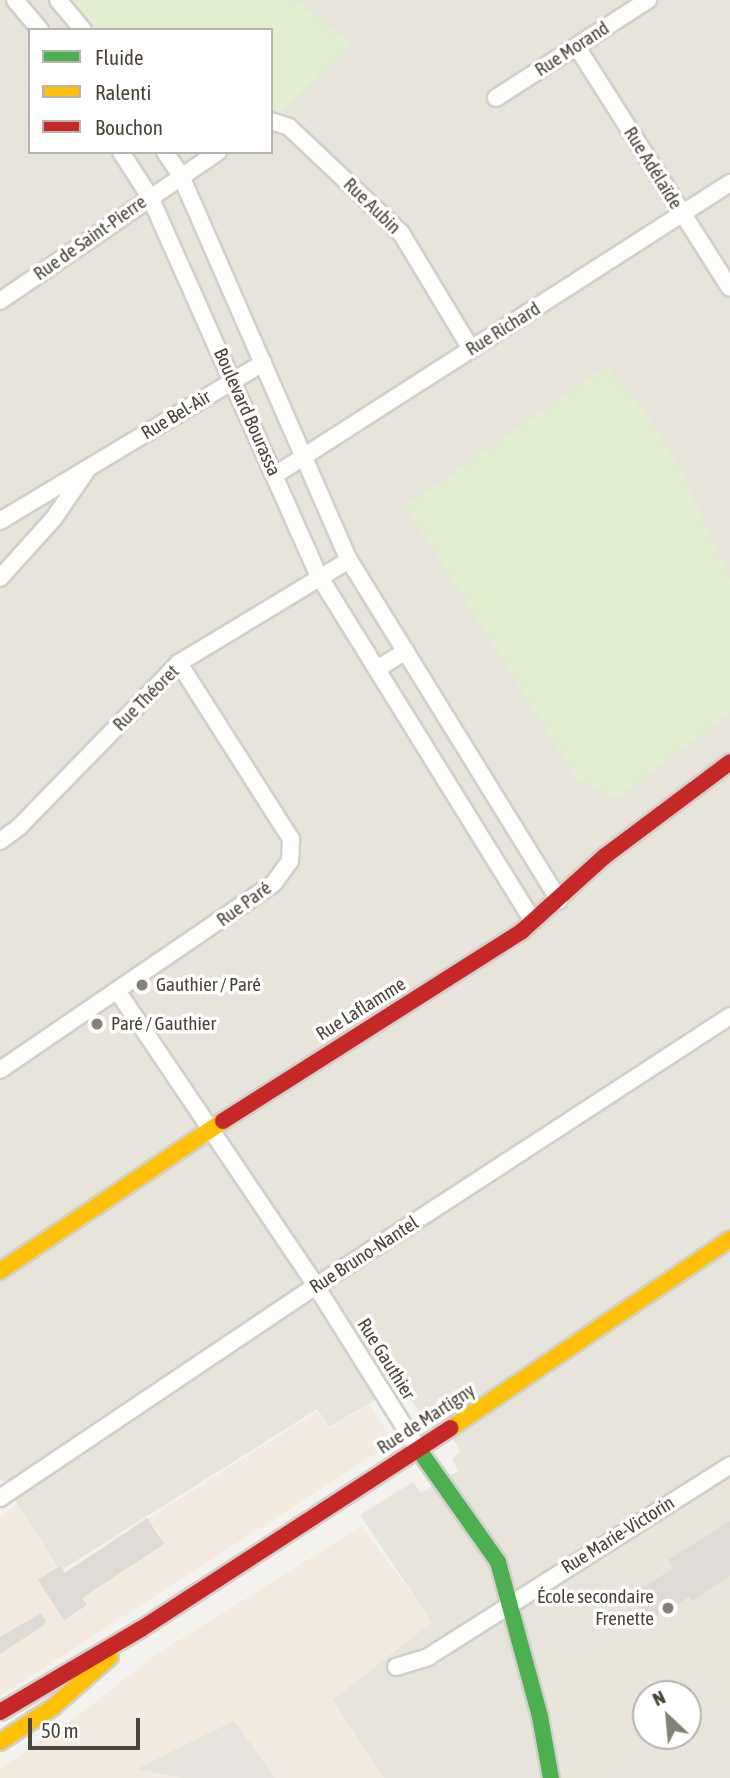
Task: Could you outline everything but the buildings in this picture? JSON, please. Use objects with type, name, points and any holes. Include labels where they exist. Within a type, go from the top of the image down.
[{"type":"street","points":[[15,0],[38,28]]},
{"type":"street","points":[[58,0],[81,28]]},
{"type":"street","name":"Rue Morand","points":[[496,98],[649,0]]},
{"type":"street","name":"Rue Adélaïde","points":[[577,47],[730,288]]},
{"type":"street","name":"Rue Aubin","points":[[273,122],[289,127],[401,233],[471,349]]},
{"type":"street","name":"Boulevard Bourassa","points":[[122,154],[150,197],[320,577],[532,920]]},
{"type":"street","name":"Boulevard Bourassa","points":[[166,154],[181,176],[349,560],[559,900]]},
{"type":"street","points":[[181,176],[215,154]]},
{"type":"street","name":"Rue de Saint-Pierre","points":[[0,301],[181,176]]},
{"type":"street","name":"Rue Richard","points":[[275,474],[730,183]]},
{"type":"street","name":"Rue Bel-Air","points":[[0,521],[263,363]]},
{"type":"street","name":"Rue Bel-Air","points":[[0,578],[54,518],[88,468]]},
{"type":"street","name":"Rue Théoret","points":[[0,841],[19,828],[179,663],[349,560]]},
{"type":"street","points":[[377,669],[406,651]]},
{"type":"street","name":"Rue Paré","points":[[0,1070],[274,883],[290,861],[291,839],[179,663]]},
{"type":"street","name":"Rue Laflamme","points":[[0,1272],[210,1129],[522,932],[532,920],[559,900],[615,848],[730,762]]},
{"type":"street","name":"Rue Gauthier","points":[[118,992],[316,1286],[419,1450],[498,1562],[540,1717],[551,1778]]},
{"type":"street","name":"Rue Bruno-Nantel","points":[[0,1498],[316,1286],[730,1016]]},
{"type":"street","name":"Rue de Martigny","points":[[0,1712],[141,1629],[419,1450],[730,1239]]},
{"type":"street","name":"Rue Marie-Victorin","points":[[396,1667],[428,1657],[730,1465]]},
{"type":"street","name":"Rue de Martigny","points":[[0,1742],[53,1707],[141,1629]]},
{"type":"shaded area","points":[[0,0],[730,0],[730,1778],[384,1778],[332,1700],[431,1621],[360,1515],[413,1482],[421,1493],[458,1471],[452,1459],[461,1451],[436,1413],[424,1419],[401,1385],[329,1427],[317,1409],[60,1571],[2,1480],[0,1481]]},
{"type":"shaded area","points":[[369,1404],[387,1433],[387,1446],[0,1696],[0,1516],[17,1505],[61,1574],[317,1412],[329,1429]]},
{"type":"shaded area","name":"École secondaire Frenette","points":[[730,1465],[730,1699],[702,1716],[702,1680],[632,1680],[632,1750],[647,1750],[602,1778],[551,1778],[527,1669],[611,1633],[602,1584],[615,1576],[599,1547]]},
{"type":"shaded area","points":[[362,1526],[432,1622],[333,1700],[384,1778],[0,1778],[0,1769],[83,1712],[154,1656]]},
{"type":"shaded area","points":[[234,1721],[275,1778],[183,1778],[137,1769]]},
{"type":"green space","points":[[58,0],[295,0],[351,45],[273,119],[273,28],[81,28]]},
{"type":"green space","points":[[606,367],[648,416],[680,469],[730,579],[730,713],[615,799],[578,780],[406,506]]},
{"type":"traffic: fast","points":[[419,1450],[498,1562],[540,1717],[551,1778]]},
{"type":"traffic: slow","points":[[0,1271],[223,1121]]},
{"type":"traffic: slow","points":[[451,1428],[730,1239]]},
{"type":"traffic: slow","points":[[0,1742],[53,1707],[110,1657]]},
{"type":"traffic: jam","points":[[223,1121],[522,931],[605,856],[730,762]]},
{"type":"traffic: jam","points":[[0,1712],[141,1629],[451,1428]]},
{"type":"place","name":"Gauthier / Paré","points":[[142,985]]},
{"type":"place","name":"Paré / Gauthier","points":[[97,1024]]},
{"type":"place","name":"École secondaire Frenette","points":[[668,1608]]}]
